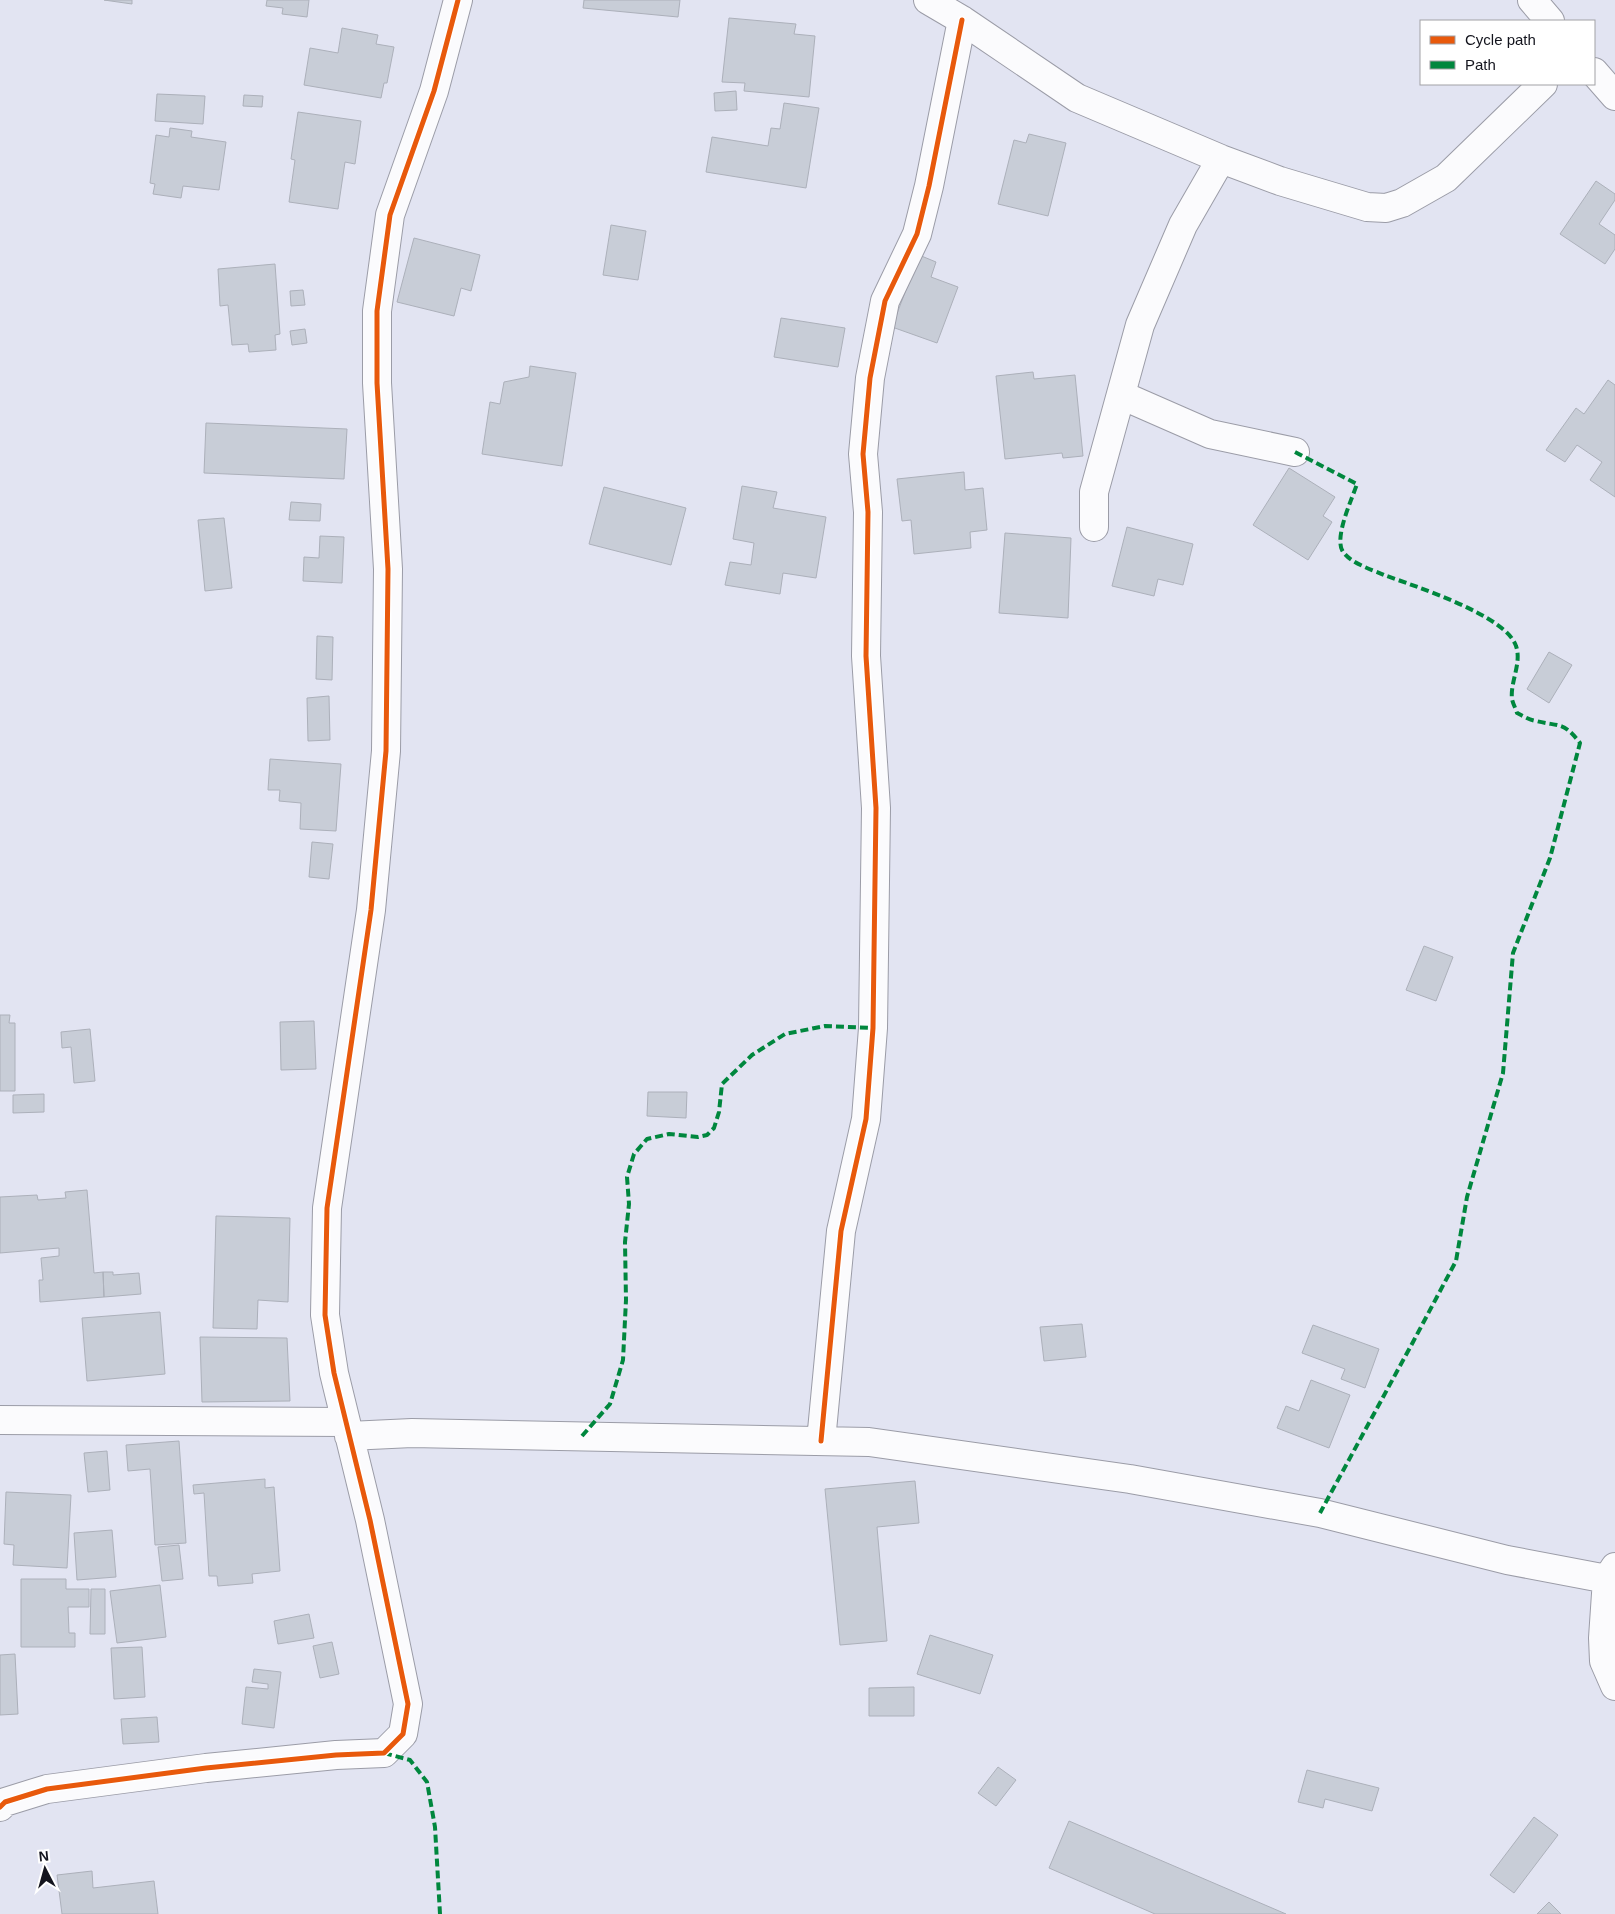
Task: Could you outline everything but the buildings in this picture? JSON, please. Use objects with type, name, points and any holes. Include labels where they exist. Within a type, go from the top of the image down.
[{"type":"street","points":[[0,1807],[5,1802],[46,1790],[127,1778],[206,1768],[384,1753],[403,1734],[408,1704],[370,1520],[334,1373],[325,1315],[328,1208],[371,910],[386,751],[388,570],[377,383],[377,311],[390,215],[434,91],[458,0]]},
{"type":"street","points":[[928,0],[962,20],[1077,98],[1221,159],[1280,180],[1367,207],[1386,208],[1402,204],[1446,178],[1542,85]]},
{"type":"street","points":[[1532,0],[1549,20]]},
{"type":"street","points":[[822,1441],[842,1231],[866,1119],[873,1028],[876,808],[866,656],[868,512],[864,454],[870,378],[885,301],[917,234],[927,194],[962,20]]},
{"type":"street","points":[[1595,73],[1615,96]]},
{"type":"street","points":[[1094,528],[1094,492],[1140,325],[1183,225],[1221,159]]},
{"type":"street","points":[[1121,395],[1210,434],[1295,452]]},
{"type":"street","points":[[0,1420],[347,1429],[412,1433],[868,1442],[1130,1479],[1329,1515],[1507,1560],[1611,1573],[1603,1638],[1604,1661],[1615,1686]]},
{"type":"marked path","points":[[1295,452],[1357,484],[1342,526],[1340,543],[1345,555],[1361,565],[1384,575],[1458,603],[1495,623],[1509,634],[1516,646],[1518,659],[1512,693],[1512,701],[1517,713],[1531,720],[1561,726],[1569,731],[1580,743],[1550,858],[1513,953],[1503,1073],[1467,1197],[1456,1261],[1320,1513]]},
{"type":"marked path","points":[[582,1436],[610,1404],[623,1360],[626,1300],[625,1242],[629,1204],[627,1177],[634,1154],[647,1139],[669,1134],[698,1137],[707,1135],[714,1128],[719,1112],[722,1084],[752,1055],[785,1034],[825,1026],[873,1028]]},
{"type":"marked path","points":[[384,1753],[410,1760],[427,1782],[435,1827],[440,1914]]},
{"type":"cycle path","points":[[0,1807],[5,1802],[47,1789],[206,1768],[336,1755],[384,1753],[403,1734],[408,1704],[370,1520],[334,1373],[325,1315],[327,1208],[371,910],[386,751],[388,569],[377,383],[377,311],[390,215],[434,91],[458,0]]},
{"type":"cycle path","points":[[821,1441],[841,1231],[866,1119],[873,1028],[876,808],[866,656],[868,512],[863,454],[870,378],[885,301],[917,234],[929,186],[962,20]]}]
